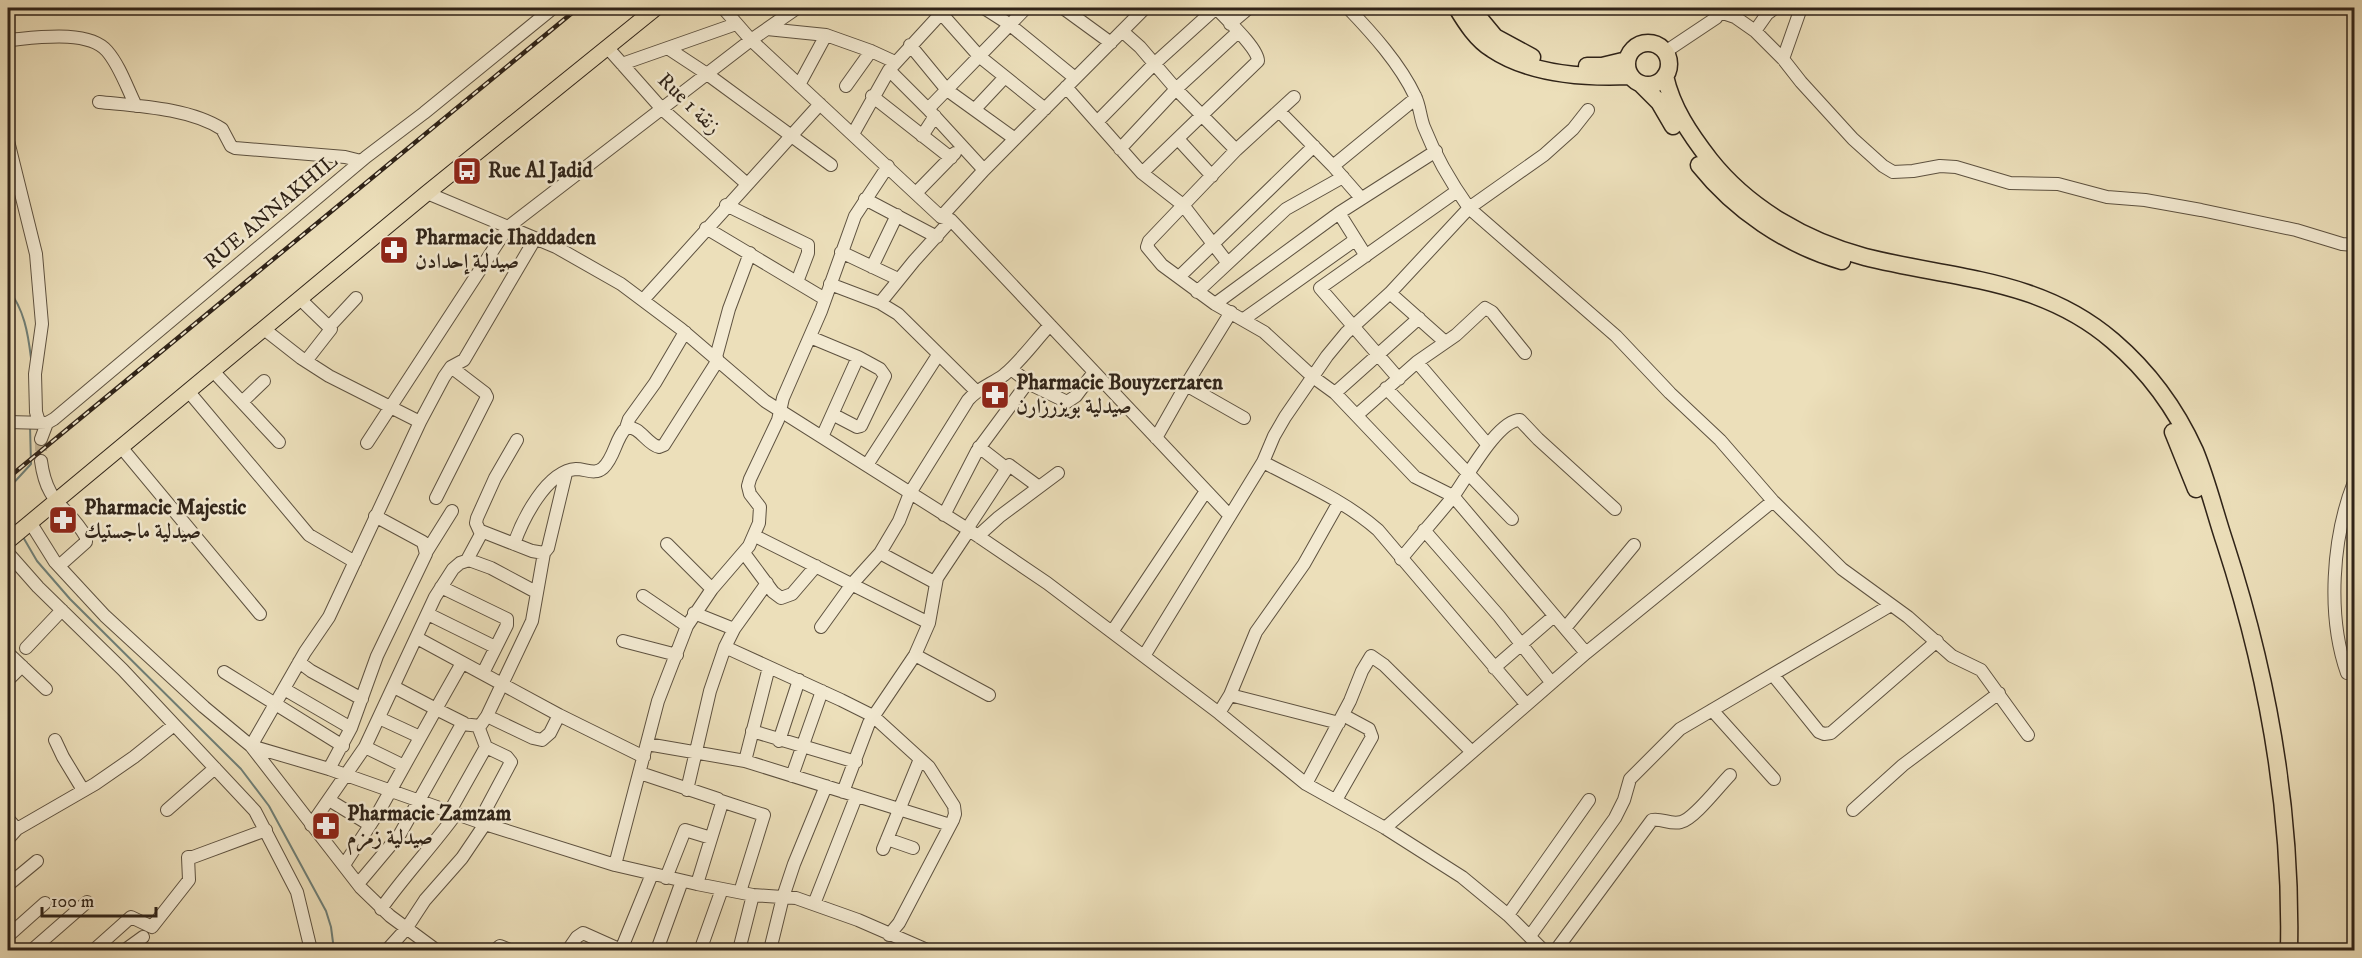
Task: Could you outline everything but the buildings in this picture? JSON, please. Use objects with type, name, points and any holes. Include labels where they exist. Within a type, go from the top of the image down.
[{"type":"highway","points":[[1457,8],[1476,35],[1492,49],[1512,59],[1550,72],[1571,75],[1633,73]]},
{"type":"highway","points":[[1471,8],[1495,37],[1534,58],[1583,66],[1602,66],[1633,73],[1650,85],[1665,76],[1668,68],[1665,52],[1658,46],[1648,43],[1639,45],[1631,51],[1633,73],[1659,102],[1685,147],[1708,176],[1734,202],[1779,234],[1829,257],[1864,267],[2003,296],[2051,314],[2109,351],[2131,373],[2153,400],[2176,437],[2197,492],[2229,592],[2248,665],[2264,745],[2274,817],[2278,869],[2278,951]]},
{"type":"highway","points":[[1665,76],[1671,100],[1695,141],[1742,193],[1770,215],[1800,233],[1833,247],[1867,257],[1979,278],[2030,293],[2072,313],[2111,340],[2145,372],[2174,410],[2195,452],[2240,588],[2259,663],[2276,744],[2286,826],[2290,908],[2289,951]]},
{"type":"main road","points":[[19,531],[656,8]]},
{"type":"street","name":"RUE ANNAKHIL","points":[[40,422],[151,339],[361,161],[424,114],[553,8]]},
{"type":"street","points":[[723,8],[751,40],[946,219],[1050,325],[1230,516]]},
{"type":"street","points":[[367,443],[508,227],[751,40],[797,8]]},
{"type":"street","points":[[984,8],[1009,24],[1071,83],[1097,122],[1142,173],[1183,204],[1227,262]]},
{"type":"street","points":[[922,136],[932,113],[947,90],[1026,8]]},
{"type":"street","points":[[1063,8],[1111,43]]},
{"type":"street","points":[[880,303],[898,279],[937,237],[946,219],[984,170],[1144,8]]},
{"type":"street","points":[[1097,122],[1154,64],[1216,8],[1234,28],[1256,53],[1258,61],[1142,173]]},
{"type":"street","points":[[1120,148],[1234,28],[1249,8]]},
{"type":"street","points":[[1348,8],[1393,62],[1416,98],[1424,127],[1457,191],[1470,208],[1616,336],[1670,393],[1720,440],[1773,501],[1842,569],[1937,641],[1957,660],[1981,670],[2028,735]]},
{"type":"street","points":[[1755,31],[1767,14],[1775,8]]},
{"type":"street","points":[[1783,58],[1801,8]]},
{"type":"street","points":[[853,134],[872,96],[892,66],[943,10],[979,56],[1045,109]]},
{"type":"street","points":[[1665,52],[1699,30],[1718,12],[1735,17],[1755,31],[1783,58],[1801,82],[1853,139],[1882,166],[1893,172],[1940,166],[1956,167],[2010,183],[2058,184],[2107,197],[2145,200],[2201,210],[2296,230],[2342,244],[2355,245]]},
{"type":"street","points":[[622,64],[736,24]]},
{"type":"street","points":[[767,28],[825,35],[872,51],[892,66],[984,170]]},
{"type":"street","points":[[1122,31],[1236,150]]},
{"type":"street","points":[[799,85],[825,35]]},
{"type":"street","points":[[8,40],[73,38],[95,43],[107,51],[115,63],[136,106]]},
{"type":"street","points":[[910,45],[947,90],[1016,139]]},
{"type":"street","name":"Rue 1 زنقة","points":[[607,47],[662,109],[747,184]]},
{"type":"street","points":[[669,49],[831,165]]},
{"type":"street","points":[[846,86],[872,51]]},
{"type":"street","points":[[975,109],[1005,77]]},
{"type":"street","points":[[872,96],[951,158]]},
{"type":"street","points":[[1294,97],[1236,150],[1147,244],[1156,259],[1197,292],[1264,332],[1335,393],[1415,477],[1453,496],[1586,653]]},
{"type":"street","points":[[1334,166],[1416,98]]},
{"type":"street","points":[[99,102],[171,112],[214,125],[225,132],[231,146],[235,148],[345,157],[361,161]]},
{"type":"street","points":[[643,300],[820,104]]},
{"type":"street","points":[[1144,656],[1263,462],[1285,417],[1339,341],[1390,293],[1470,208],[1544,155],[1573,129],[1588,110]]},
{"type":"street","points":[[1279,111],[1334,166],[1361,198]]},
{"type":"street","points":[[1178,139],[1212,176]]},
{"type":"street","points":[[8,141],[36,254],[42,324],[35,374],[36,412],[40,422],[40,439]]},
{"type":"street","points":[[916,193],[963,146]]},
{"type":"street","points":[[1179,277],[1314,146]]},
{"type":"street","points":[[1215,304],[1339,213],[1436,151]]},
{"type":"street","points":[[615,865],[658,701],[687,626],[712,589],[744,553],[755,536],[761,513],[758,502],[750,494],[749,483],[778,420],[783,398],[810,337],[855,216],[888,166]]},
{"type":"street","points":[[1197,292],[1286,210],[1343,177]]},
{"type":"street","points":[[1320,288],[1457,191]]},
{"type":"street","points":[[428,193],[535,238],[588,264],[643,300],[717,358],[756,394],[971,532],[1112,632],[1219,713],[1306,783],[1385,828],[1462,877],[1508,915],[1543,951]]},
{"type":"street","points":[[865,199],[937,237]]},
{"type":"street","points":[[726,206],[807,243],[808,253],[797,282]]},
{"type":"street","points":[[1339,213],[1366,256]]},
{"type":"street","points":[[872,267],[897,215]]},
{"type":"street","points":[[706,228],[825,299]]},
{"type":"street","points":[[251,746],[299,662],[328,617],[420,423],[451,367],[464,360],[535,238]]},
{"type":"street","points":[[1244,319],[1355,240]]},
{"type":"street","points":[[841,252],[898,279]]},
{"type":"street","points":[[626,428],[636,429],[653,446],[664,445],[717,358],[731,302],[750,253]]},
{"type":"street","points":[[1308,273],[1353,327],[1380,354],[1399,379]]},
{"type":"street","points":[[830,284],[880,303],[898,314],[976,392]]},
{"type":"street","points":[[1390,293],[1444,341]]},
{"type":"street","points":[[306,362],[330,333],[330,326],[356,298]]},
{"type":"street","points":[[300,299],[330,326]]},
{"type":"street","points":[[1357,415],[1417,362],[1444,341],[1456,335],[1486,308],[1525,353]]},
{"type":"street","points":[[1156,438],[1185,385],[1232,312]]},
{"type":"street","points":[[1335,393],[1419,318]]},
{"type":"street","points":[[821,627],[852,584],[880,553],[899,521],[910,492],[968,400],[976,392],[1011,369],[1050,325]]},
{"type":"street","points":[[264,329],[306,362],[329,376],[420,423]]},
{"type":"street","points":[[514,544],[522,523],[535,500],[566,473],[576,469],[595,472],[602,469],[629,419],[651,390],[685,332]]},
{"type":"street","points":[[810,337],[858,357],[880,369],[885,376],[861,426],[857,427],[834,415]]},
{"type":"street","points":[[867,465],[938,355]]},
{"type":"street","points":[[822,437],[834,415],[858,357]]},
{"type":"street","points":[[1417,362],[1488,445]]},
{"type":"street","points":[[436,498],[487,397],[451,367]]},
{"type":"street","points":[[1011,369],[1028,382],[1059,399],[1070,401],[1077,396],[1094,372]]},
{"type":"street","points":[[213,370],[279,442]]},
{"type":"street","points":[[242,402],[264,381]]},
{"type":"street","points":[[944,515],[979,447],[1028,382]]},
{"type":"street","points":[[1185,385],[1244,418]]},
{"type":"street","points":[[1386,388],[1512,519]]},
{"type":"street","points":[[189,392],[309,535],[355,562]]},
{"type":"street","points":[[1401,559],[1453,496],[1488,445],[1510,423],[1520,420],[1615,509]]},
{"type":"street","points":[[8,422],[40,422]]},
{"type":"street","points":[[517,440],[495,478],[477,518],[477,525],[481,531],[532,551],[544,553]]},
{"type":"street","points":[[121,447],[260,614]]},
{"type":"street","points":[[979,447],[1006,468]]},
{"type":"street","points":[[41,461],[44,482],[55,501],[86,537],[86,542],[59,566]]},
{"type":"street","points":[[1263,462],[1361,515],[1389,541],[1401,559],[1526,704]]},
{"type":"street","points":[[843,792],[873,717],[915,655],[929,623],[936,583],[971,532],[1006,468],[1010,465],[1039,487]]},
{"type":"street","points":[[478,726],[488,716],[532,621],[544,553],[548,548],[566,473]]},
{"type":"street","points":[[971,532],[1058,473]]},
{"type":"street","points":[[2347,673],[2337,633],[2335,586],[2342,520],[2355,482]]},
{"type":"street","points":[[1112,632],[1206,491]]},
{"type":"street","points":[[1385,828],[1551,682],[1773,501]]},
{"type":"street","points":[[1219,713],[1230,694],[1256,632],[1304,564],[1339,502]]},
{"type":"street","points":[[329,769],[343,746],[377,656],[426,551],[452,511]]},
{"type":"street","points":[[375,516],[423,542],[426,551]]},
{"type":"street","points":[[1424,530],[1499,616],[1551,682]]},
{"type":"street","points":[[19,531],[59,566],[105,616],[204,707],[251,746],[358,884],[381,909],[436,951]]},
{"type":"street","points":[[311,825],[365,747],[441,586],[453,569],[466,560],[476,546],[481,531]]},
{"type":"street","points":[[755,536],[929,623]]},
{"type":"street","points":[[667,544],[712,589]]},
{"type":"street","points":[[1566,627],[1634,545]]},
{"type":"street","points":[[8,552],[246,800],[266,830],[297,892],[311,951]]},
{"type":"street","points":[[744,553],[778,596],[788,597],[816,566]]},
{"type":"street","points":[[880,553],[936,583]]},
{"type":"street","points":[[466,560],[491,568],[536,592]]},
{"type":"street","points":[[687,790],[710,691],[725,646],[734,629],[767,583]]},
{"type":"street","points":[[441,586],[507,619],[507,625],[483,673]]},
{"type":"street","points":[[643,596],[687,626]]},
{"type":"street","points":[[1530,936],[1615,818],[1624,800],[1630,779],[1680,729],[1891,606]]},
{"type":"street","points":[[26,648],[62,610]]},
{"type":"street","points":[[694,613],[734,629]]},
{"type":"street","points":[[428,614],[495,647]]},
{"type":"street","points":[[1494,668],[1554,616]]},
{"type":"street","points":[[417,638],[559,715],[644,757]]},
{"type":"street","points":[[623,641],[676,656]]},
{"type":"street","points":[[1773,675],[1819,732],[1831,733],[1937,641]]},
{"type":"street","points":[[725,646],[873,717],[930,767],[954,806],[956,814],[890,934]]},
{"type":"street","points":[[8,653],[46,689]]},
{"type":"street","points":[[915,655],[989,695]]},
{"type":"street","points":[[1306,783],[1341,719],[1368,658],[1373,656],[1471,751]]},
{"type":"street","points":[[299,662],[362,699]]},
{"type":"street","points":[[344,865],[391,790],[462,663]]},
{"type":"street","points":[[8,680],[22,666]]},
{"type":"street","points":[[745,761],[769,667]]},
{"type":"street","points":[[224,672],[343,746]]},
{"type":"street","points":[[779,741],[799,680]]},
{"type":"street","points":[[394,687],[464,723],[478,726]]},
{"type":"street","points":[[284,689],[351,728]]},
{"type":"street","points":[[792,776],[822,691]]},
{"type":"street","points":[[1853,810],[1903,765],[1999,693]]},
{"type":"street","points":[[1230,694],[1341,719],[1369,729],[1372,737],[1336,800]]},
{"type":"street","points":[[1712,710],[1774,779]]},
{"type":"street","points":[[488,716],[533,738],[542,740],[550,733],[559,715]]},
{"type":"street","points":[[379,718],[420,737]]},
{"type":"street","points":[[358,884],[400,834],[464,723]]},
{"type":"street","points":[[8,838],[17,829],[134,757],[174,725]]},
{"type":"street","points":[[387,951],[406,929],[425,900],[462,858],[482,823],[511,762],[510,759],[486,747],[478,726]]},
{"type":"street","points":[[752,731],[779,741],[856,762]]},
{"type":"street","points":[[55,740],[83,790]]},
{"type":"street","points":[[647,744],[745,761],[950,825]]},
{"type":"street","points":[[251,746],[329,769],[482,823],[615,865],[722,889],[753,895],[783,897],[814,904],[858,920],[927,951]]},
{"type":"street","points":[[365,747],[404,766]]},
{"type":"street","points":[[381,909],[397,886],[430,849],[453,812],[486,747]]},
{"type":"street","points":[[913,848],[885,844],[920,759]]},
{"type":"street","points":[[167,810],[215,768]]},
{"type":"street","points":[[640,773],[764,815],[740,892]]},
{"type":"street","points":[[1556,951],[1652,820],[1660,819],[1670,823],[1687,820],[1730,775]]},
{"type":"street","points":[[770,951],[783,897],[794,864],[826,786]]},
{"type":"street","points":[[814,904],[856,797]]},
{"type":"street","points":[[329,800],[370,825]]},
{"type":"street","points":[[1508,915],[1589,800]]},
{"type":"street","points":[[697,884],[722,807],[721,801]]},
{"type":"street","points":[[8,819],[17,829]]},
{"type":"street","points":[[94,951],[131,917],[134,916],[153,927],[189,880],[189,857],[266,830]]},
{"type":"street","points":[[666,878],[685,830],[711,838]]},
{"type":"street","points":[[8,885],[37,861]]},
{"type":"street","points":[[568,951],[578,935],[583,933],[621,950],[652,874]]},
{"type":"street","points":[[657,951],[682,881]]},
{"type":"street","points":[[701,948],[722,889]]},
{"type":"street","points":[[739,951],[753,895]]},
{"type":"street","points":[[32,951],[87,902]]},
{"type":"street","points":[[8,936],[45,903]]},
{"type":"street","points":[[125,951],[142,937]]},
{"type":"street","points":[[495,951],[500,946],[510,951]]},
{"type":"waterway","points":[[8,289],[22,313],[31,358]]},
{"type":"waterway","points":[[8,489],[31,464],[30,426]]},
{"type":"waterway","points":[[8,507],[16,528]]},
{"type":"waterway","points":[[23,537],[37,561],[70,599],[241,769],[269,806],[326,911],[334,950]]},
{"type":"tunnel","points":[[41,439],[41,461]]},
{"type":"railway","points":[[8,478],[578,8]]},
{"type":"place","name":"Rue Al Jadid","points":[[467,171]]},
{"type":"place","name":"Pharmacie Ihaddaden صيدلية إحدادن","points":[[394,250]]},
{"type":"place","name":"Pharmacie Bouyzerzaren صيدلية بويزرزارن","points":[[995,395]]},
{"type":"place","name":"Pharmacie Majestic صيدلية ماجستيك","points":[[63,520]]},
{"type":"place","name":"Pharmacie Zamzam صيدلية زمزم","points":[[326,826]]}]
